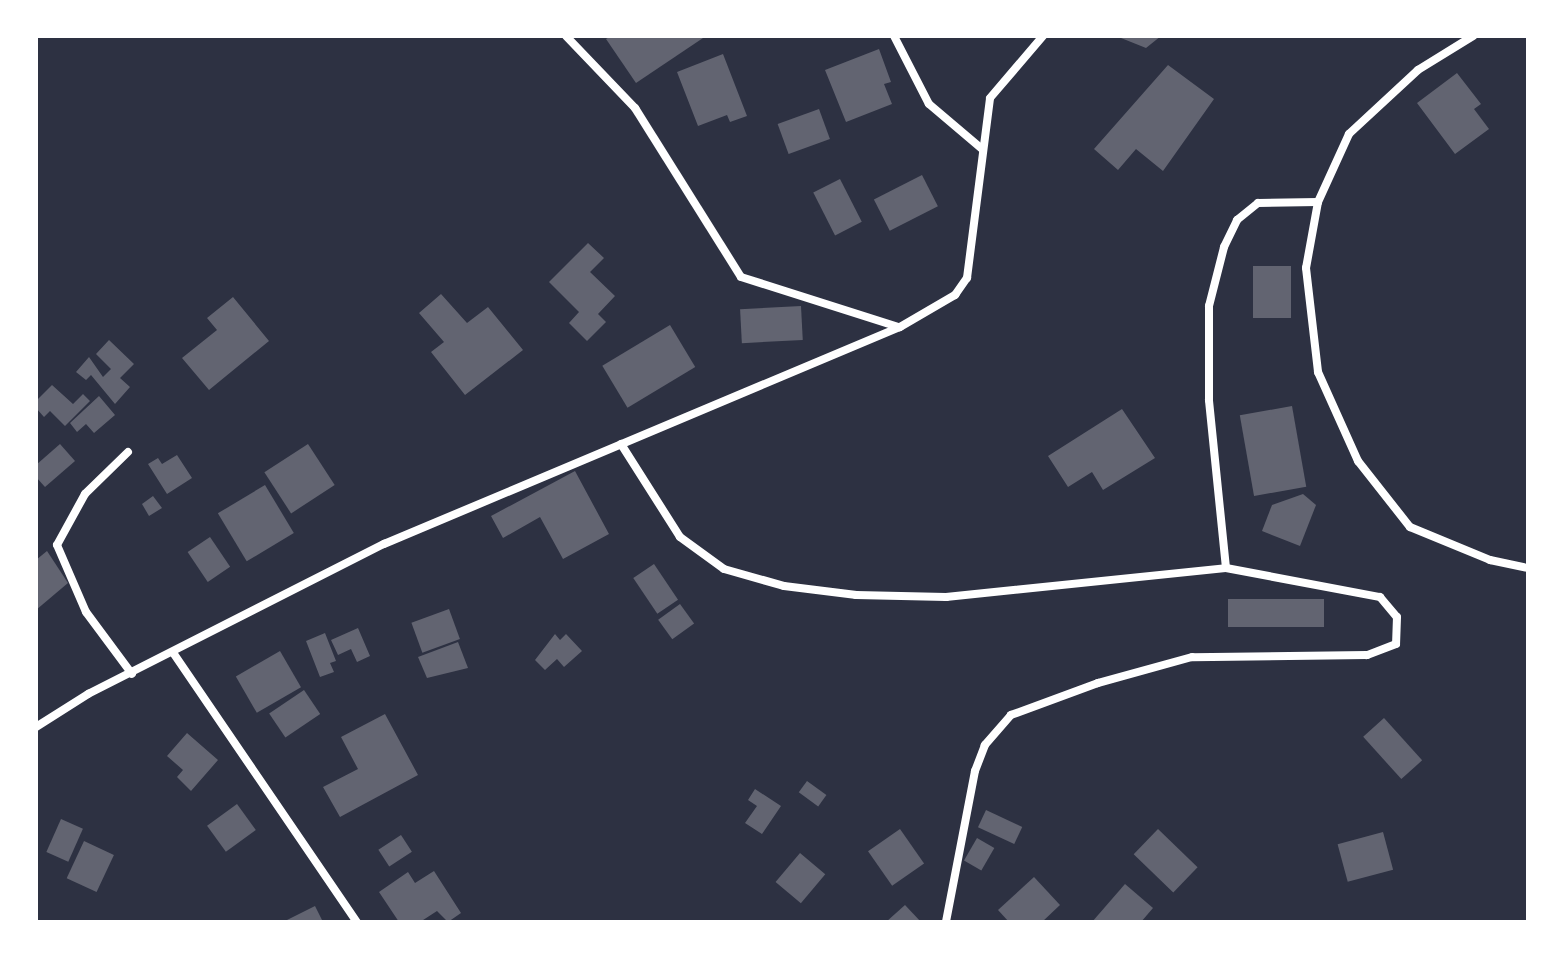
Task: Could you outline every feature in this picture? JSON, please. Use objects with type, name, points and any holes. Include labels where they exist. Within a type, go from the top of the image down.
[{"type":"street","points":[[566,36],[635,108],[741,277],[900,327]]},
{"type":"street","points":[[894,36],[929,104],[982,149]]},
{"type":"street","points":[[36,727],[384,544],[900,327],[955,295],[967,278],[990,98],[1043,36]]},
{"type":"street","points":[[1473,36],[1418,70],[1349,134],[1318,202],[1306,268],[1318,372],[1358,461],[1410,527],[1490,560],[1528,568]]},
{"type":"street","points":[[1226,568],[1209,400],[1209,306],[1220,262],[1237,220],[1258,203],[1318,202]]},
{"type":"street","points":[[621,444],[680,537],[724,569],[784,586],[856,595],[946,597],[1226,568],[1380,597],[1397,617],[1396,644],[1367,655],[1192,657],[1098,683],[1011,715],[985,745],[975,771],[946,922]]},
{"type":"street","points":[[128,452],[85,494],[57,545],[86,612],[132,674]]},
{"type":"street","points":[[174,654],[357,922]]},
{"type":"building","points":[[611,36],[706,36],[636,83],[606,39]]},
{"type":"building","points":[[1116,36],[1161,36],[1146,48]]},
{"type":"building","points":[[879,49],[891,82],[884,84],[892,104],[846,122],[825,70]]},
{"type":"building","points":[[723,54],[747,116],[730,122],[727,115],[698,126],[677,72]]},
{"type":"building","points":[[1168,65],[1214,99],[1163,171],[1136,149],[1118,170],[1094,149]]},
{"type":"building","points":[[1457,73],[1481,104],[1474,109],[1489,129],[1455,154],[1417,103]]},
{"type":"building","points":[[819,109],[830,139],[789,154],[778,124]]},
{"type":"building","points":[[922,175],[938,206],[890,231],[874,200]]},
{"type":"building","points":[[840,179],[862,222],[835,235],[813,193]]},
{"type":"building","points":[[588,243],[604,258],[590,272],[615,296],[598,314],[606,322],[587,341],[569,323],[579,312],[549,282]]},
{"type":"building","points":[[1253,266],[1291,266],[1291,318],[1253,318]]},
{"type":"building","points":[[441,294],[467,323],[488,307],[523,350],[465,395],[431,352],[444,342],[419,313]]},
{"type":"building","points":[[233,297],[269,341],[209,390],[182,358],[217,330],[207,318]]},
{"type":"building","points":[[801,306],[803,340],[742,343],[740,309]]},
{"type":"building","points":[[670,325],[695,367],[628,408],[602,366]]},
{"type":"building","points":[[109,340],[134,364],[120,378],[130,387],[115,404],[91,375],[86,380],[76,372],[89,357],[103,377],[111,369],[96,354]]},
{"type":"building","points":[[52,385],[73,404],[83,394],[90,401],[65,426],[50,411],[44,417],[36,408],[36,401]]},
{"type":"building","points":[[99,396],[115,415],[94,433],[86,424],[77,432],[70,423]]},
{"type":"building","points":[[1292,406],[1306,487],[1254,496],[1240,415]]},
{"type":"building","points":[[1122,409],[1155,458],[1103,490],[1092,472],[1068,487],[1048,456]]},
{"type":"building","points":[[60,444],[75,461],[45,487],[36,477],[36,465]]},
{"type":"building","points":[[308,444],[335,485],[291,513],[264,472]]},
{"type":"building","points":[[177,455],[192,478],[167,494],[148,464],[158,458],[162,464]]},
{"type":"building","points":[[575,471],[609,534],[563,559],[540,517],[503,538],[491,516]]},
{"type":"building","points":[[265,485],[294,533],[247,561],[218,513]]},
{"type":"building","points":[[1303,494],[1316,505],[1300,546],[1262,531],[1272,505]]},
{"type":"building","points":[[153,496],[162,508],[149,516],[142,504]]},
{"type":"building","points":[[210,537],[230,567],[208,582],[188,552]]},
{"type":"building","points":[[47,551],[68,583],[36,610],[36,560]]},
{"type":"building","points":[[654,564],[678,600],[657,614],[633,578]]},
{"type":"building","points":[[1228,599],[1324,599],[1324,627],[1228,627]]},
{"type":"building","points":[[680,604],[694,623],[672,639],[658,620]]},
{"type":"building","points":[[449,609],[460,639],[422,653],[411,623]]},
{"type":"building","points":[[358,628],[370,656],[357,662],[351,649],[338,655],[331,640]]},
{"type":"building","points":[[325,633],[336,661],[330,663],[334,672],[320,677],[306,641]]},
{"type":"building","points":[[555,634],[560,640],[566,634],[582,651],[564,667],[557,659],[545,670],[535,660]]},
{"type":"building","points":[[458,642],[468,668],[427,678],[418,657]]},
{"type":"building","points":[[280,651],[301,687],[257,713],[236,676]]},
{"type":"building","points":[[304,690],[320,714],[285,738],[269,713]]},
{"type":"building","points":[[385,714],[418,775],[340,817],[323,787],[358,769],[341,737]]},
{"type":"building","points":[[1384,718],[1422,760],[1401,779],[1363,737]]},
{"type":"building","points":[[187,733],[218,760],[191,791],[177,777],[183,770],[167,756]]},
{"type":"building","points":[[807,781],[826,795],[818,806],[799,792]]},
{"type":"building","points":[[755,789],[781,806],[762,834],[745,823],[757,806],[748,800]]},
{"type":"building","points":[[237,804],[256,830],[226,852],[207,826]]},
{"type":"building","points":[[986,810],[1022,827],[1014,844],[978,827]]},
{"type":"building","points":[[61,819],[83,829],[68,862],[46,852]]},
{"type":"building","points":[[900,829],[924,863],[892,886],[868,851]]},
{"type":"building","points":[[1158,829],[1198,867],[1173,892],[1134,854]]},
{"type":"building","points":[[1383,832],[1393,870],[1348,882],[1338,844]]},
{"type":"building","points":[[401,835],[412,852],[389,866],[378,850]]},
{"type":"building","points":[[977,838],[994,848],[981,871],[964,861]]},
{"type":"building","points":[[84,841],[114,855],[97,892],[67,878]]},
{"type":"building","points":[[800,853],[825,874],[801,903],[776,882]]},
{"type":"building","points":[[434,871],[461,913],[448,922],[437,911],[420,922],[399,922],[379,892],[408,872],[415,883]]},
{"type":"building","points":[[1034,877],[1060,905],[1042,922],[1009,922],[998,910]]},
{"type":"building","points":[[1125,884],[1153,908],[1141,922],[1092,922]]},
{"type":"building","points":[[905,905],[921,922],[886,922]]},
{"type":"building","points":[[315,906],[323,922],[283,922]]}]
